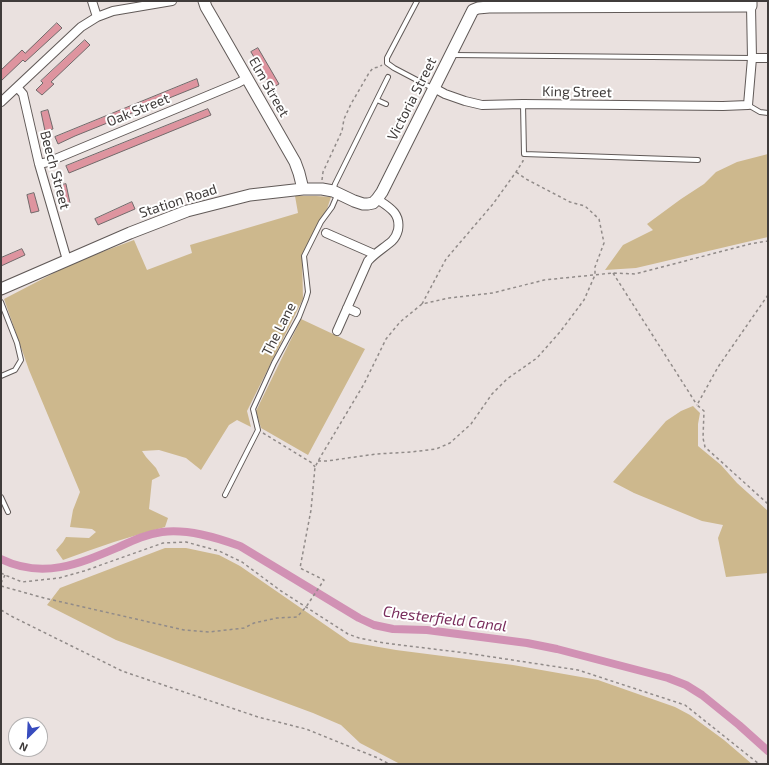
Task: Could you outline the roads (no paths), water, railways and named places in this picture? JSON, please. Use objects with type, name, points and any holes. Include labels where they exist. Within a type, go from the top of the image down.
[{"type":"street","points":[[92,1],[97,17]]},
{"type":"street","points":[[1,102],[81,27],[97,17],[113,11],[172,1]]},
{"type":"street","name":"Elm Street","points":[[204,1],[206,7],[295,162],[303,189]]},
{"type":"street","points":[[481,5],[685,5],[751,3],[752,58],[748,105]]},
{"type":"street","name":"Victoria Street","points":[[375,201],[382,192],[474,10],[481,5]]},
{"type":"street","points":[[752,58],[768,58]]},
{"type":"street","name":"Oak Street","points":[[39,164],[48,162],[247,78]]},
{"type":"street","name":"Beech Street","points":[[18,87],[23,94],[39,164],[67,260]]},
{"type":"street","name":"King Street","points":[[434,88],[445,94],[482,105],[748,105]]},
{"type":"street","name":"Station Road","points":[[1,289],[130,233],[188,211],[250,195],[303,189],[331,191],[363,204],[375,201]]},
{"type":"street","points":[[337,330],[368,261],[374,254],[393,240],[397,232],[399,225],[398,218],[393,211],[375,201]]},
{"type":"street","points":[[326,233],[374,254]]},
{"type":"street","points":[[347,308],[356,312]]},
{"type":"lane","points":[[417,1],[386,58],[387,63],[394,68],[434,88]]},
{"type":"lane","points":[[451,55],[752,58]]},
{"type":"lane","name":"The Lane","points":[[225,495],[258,430],[253,408],[274,363],[299,317],[306,299],[308,292],[304,256],[321,222],[332,207],[331,191],[388,77]]},
{"type":"lane","points":[[377,100],[386,104]]},
{"type":"lane","points":[[523,104],[524,154],[698,160]]},
{"type":"lane","points":[[748,105],[760,112],[768,113]]},
{"type":"lane","points":[[1,302],[17,343],[21,360],[15,370],[1,376]]},
{"type":"lane","points":[[1,497],[8,512]]},
{"type":"waterway","name":"Chesterfield Canal","points":[[1,559],[17,565],[47,569],[77,563],[156,533],[172,531],[211,537],[240,546],[359,618],[374,625],[393,629],[427,630],[527,643],[557,649],[668,678],[686,685],[702,695],[768,751]]}]
